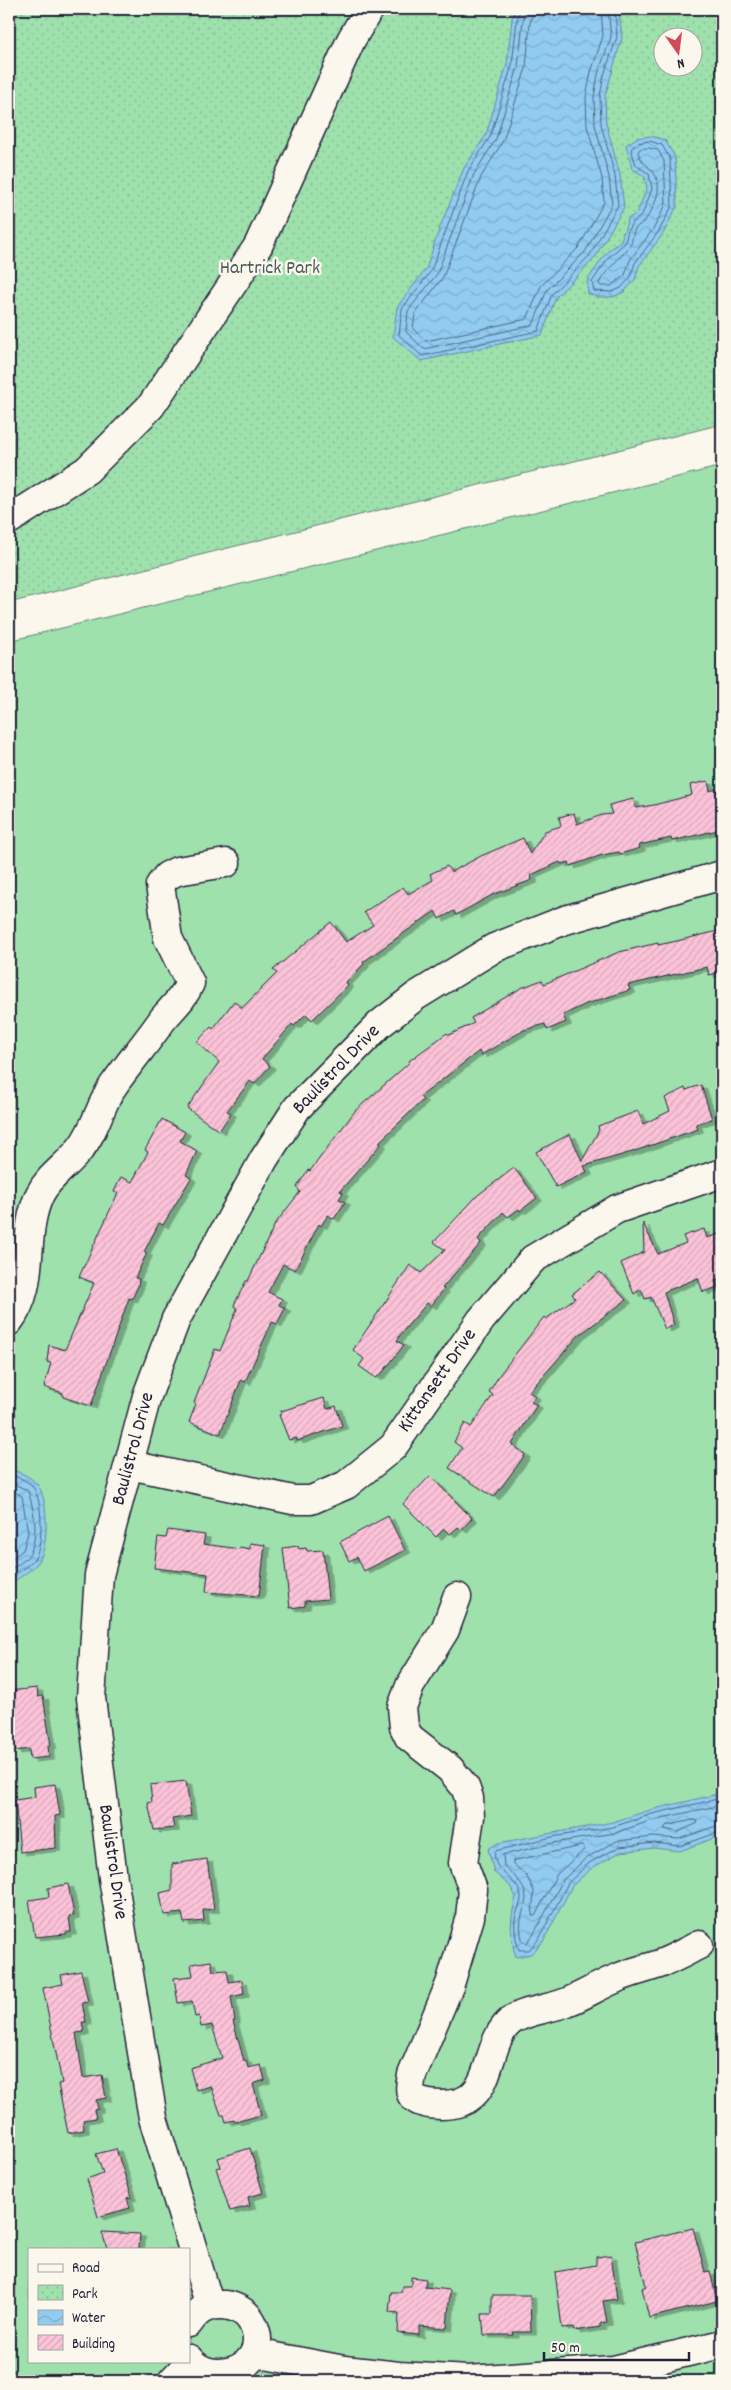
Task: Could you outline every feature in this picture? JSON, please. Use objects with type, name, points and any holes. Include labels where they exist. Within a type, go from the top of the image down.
[{"type":"street","points":[[9,520],[87,470],[151,406],[258,246],[351,40],[370,9]]},
{"type":"street","points":[[9,1321],[24,1293],[28,1274],[33,1214],[40,1194],[50,1180],[81,1148],[112,1088],[149,1041],[164,1018],[186,994],[190,983],[168,938],[160,885],[167,876],[177,871],[226,863]]},
{"type":"street","name":"Baulistrol Drive","points":[[210,2306],[153,2118],[113,1878],[91,1698],[99,1575],[147,1396],[176,1319],[264,1159],[297,1108],[380,1024],[416,996],[494,948],[565,920],[722,875]]},
{"type":"street","name":"Kittansett Drive","points":[[130,1465],[293,1500],[311,1500],[346,1486],[393,1448],[481,1320],[533,1259],[617,1209],[722,1173]]},
{"type":"street","points":[[457,1597],[445,1630],[410,1686],[402,1707],[404,1727],[409,1737],[450,1769],[465,1787],[469,1798],[470,1817],[463,1863],[473,1890],[470,1917],[450,1984],[412,2075],[410,2088],[413,2097],[421,2102],[432,2103],[455,2104],[463,2101],[472,2095],[480,2085],[498,2036],[513,2020],[567,2002],[614,1979],[662,1963],[700,1945]]},
{"type":"street","points":[[184,2368],[222,2378],[239,2373],[249,2365],[256,2353],[256,2331],[244,2312],[232,2306],[210,2306],[202,2309],[190,2322]]},
{"type":"street","points":[[256,2353],[344,2370],[399,2376],[468,2380],[613,2370],[722,2344]]},
{"type":"green space","name":"Hartrick Park","points":[[9,9],[722,9],[722,424],[9,603]]},
{"type":"green space","points":[[722,466],[722,2381],[9,2381],[9,641]]},
{"type":"water","points":[[516,9],[619,9],[622,38],[605,96],[606,123],[620,175],[624,207],[594,259],[556,297],[542,335],[421,361],[393,337],[397,307],[426,269],[440,227],[464,168],[486,135],[507,64],[512,18]]},
{"type":"water","points":[[651,136],[665,140],[675,157],[677,206],[663,234],[639,266],[635,280],[624,292],[613,297],[598,297],[588,294],[587,281],[606,253],[621,240],[628,219],[637,213],[647,188],[644,176],[632,169],[626,145],[636,138]]},
{"type":"water","points":[[9,1469],[27,1476],[40,1489],[45,1509],[46,1533],[45,1544],[39,1561],[29,1571],[9,1585]]},
{"type":"water","points":[[722,1793],[722,1835],[680,1851],[654,1848],[620,1852],[592,1868],[572,1886],[543,1942],[531,1954],[516,1957],[511,1927],[516,1897],[510,1886],[494,1872],[488,1849],[498,1843],[613,1822],[650,1810]]},
{"type":"building","points":[[708,781],[710,791],[716,789],[722,815],[722,829],[672,841],[671,838],[639,845],[640,848],[620,854],[619,852],[602,855],[570,866],[569,862],[561,864],[560,862],[531,875],[532,880],[492,895],[456,915],[454,911],[439,919],[435,911],[363,962],[364,964],[346,982],[348,985],[312,1020],[306,1014],[294,1026],[292,1024],[262,1059],[270,1066],[254,1084],[250,1081],[227,1111],[231,1113],[219,1131],[187,1108],[219,1062],[197,1042],[211,1027],[213,1029],[234,1001],[242,1008],[277,973],[273,970],[331,922],[346,942],[373,925],[364,912],[403,887],[408,894],[433,880],[430,874],[447,866],[451,872],[481,856],[523,838],[530,854],[545,831],[561,826],[559,817],[574,813],[577,824],[602,815],[612,814],[609,805],[633,799],[636,808],[692,795],[690,785]]},
{"type":"building","points":[[722,930],[722,972],[709,975],[707,967],[628,985],[630,990],[586,1004],[563,1015],[566,1022],[547,1030],[545,1024],[524,1030],[481,1055],[479,1051],[420,1097],[423,1100],[379,1142],[381,1144],[340,1191],[343,1193],[339,1199],[345,1202],[334,1219],[328,1215],[321,1226],[319,1224],[295,1270],[283,1264],[268,1292],[282,1299],[279,1305],[285,1308],[277,1324],[272,1322],[245,1382],[241,1380],[220,1434],[189,1422],[196,1404],[194,1403],[215,1349],[220,1351],[237,1309],[234,1305],[246,1281],[248,1281],[275,1224],[300,1192],[297,1187],[308,1170],[310,1171],[355,1111],[409,1061],[447,1033],[449,1035],[474,1023],[471,1018],[521,988],[542,980],[544,984],[619,952]]},
{"type":"building","points":[[701,1085],[712,1119],[696,1124],[698,1129],[632,1152],[584,1166],[587,1172],[556,1187],[536,1152],[570,1134],[582,1161],[599,1130],[598,1126],[638,1111],[643,1124],[670,1111],[665,1098],[685,1088],[686,1090]]},
{"type":"building","points":[[162,1119],[185,1132],[180,1141],[197,1151],[186,1175],[191,1178],[163,1225],[159,1223],[144,1252],[147,1253],[135,1278],[139,1279],[138,1286],[132,1299],[129,1298],[91,1406],[63,1397],[63,1393],[44,1387],[51,1363],[47,1362],[49,1345],[65,1350],[94,1283],[79,1277],[118,1193],[114,1192],[121,1177],[132,1182],[148,1152],[145,1150]]},
{"type":"building","points":[[514,1168],[537,1198],[520,1211],[519,1209],[508,1217],[503,1212],[478,1239],[481,1243],[442,1288],[444,1289],[431,1306],[427,1303],[400,1335],[397,1341],[404,1345],[383,1372],[376,1378],[359,1366],[364,1359],[353,1350],[410,1265],[421,1273],[445,1250],[434,1242],[478,1195]]},
{"type":"building","points":[[643,1223],[658,1254],[686,1243],[683,1236],[704,1229],[707,1238],[722,1233],[722,1279],[715,1281],[718,1287],[703,1292],[698,1278],[664,1292],[674,1325],[665,1329],[651,1297],[645,1299],[641,1289],[634,1294],[621,1263],[644,1252]]},
{"type":"building","points":[[600,1272],[626,1300],[579,1335],[529,1392],[535,1396],[531,1402],[537,1405],[512,1444],[525,1455],[494,1497],[449,1468],[462,1448],[454,1442],[465,1423],[471,1427],[493,1395],[489,1392],[500,1374],[544,1317],[546,1319],[575,1298],[572,1294]]},
{"type":"building","points":[[324,1398],[327,1409],[336,1406],[342,1426],[297,1441],[297,1438],[289,1440],[279,1415],[281,1415],[281,1411]]},
{"type":"building","points":[[430,1476],[472,1518],[461,1530],[458,1527],[450,1534],[444,1529],[436,1537],[403,1504]]},
{"type":"building","points":[[388,1516],[405,1550],[364,1571],[357,1557],[349,1561],[340,1542]]},
{"type":"building","points":[[168,1530],[205,1535],[203,1544],[240,1549],[240,1547],[250,1549],[250,1543],[265,1545],[259,1596],[206,1592],[208,1574],[154,1568],[158,1537],[166,1538]]},
{"type":"building","points":[[298,1546],[299,1549],[306,1548],[307,1551],[323,1550],[328,1599],[305,1601],[305,1606],[290,1608],[283,1548]]},
{"type":"building","points":[[37,1688],[38,1697],[43,1696],[51,1746],[48,1746],[49,1757],[30,1759],[29,1749],[15,1751],[9,1723],[9,1691]]},
{"type":"building","points":[[186,1781],[191,1816],[172,1819],[174,1828],[154,1830],[148,1803],[152,1802],[150,1785]]},
{"type":"building","points":[[55,1784],[60,1815],[55,1816],[56,1848],[20,1852],[15,1800],[35,1797],[34,1787]]},
{"type":"building","points":[[207,1859],[214,1909],[203,1910],[204,1921],[184,1923],[182,1913],[164,1915],[160,1893],[172,1890],[172,1864]]},
{"type":"building","points":[[68,1884],[74,1915],[69,1916],[71,1932],[35,1937],[29,1900],[49,1897],[48,1888]]},
{"type":"building","points":[[211,1961],[213,1971],[227,1970],[229,1982],[242,1980],[244,1994],[231,1997],[235,2021],[233,2021],[244,2061],[246,2060],[248,2068],[261,2065],[265,2080],[253,2084],[261,2115],[235,2122],[234,2120],[226,2122],[224,2115],[221,2115],[211,2086],[196,2090],[190,2068],[222,2058],[212,2025],[201,2027],[199,2016],[195,2017],[192,2001],[178,2003],[174,1978],[193,1976],[191,1964]]},
{"type":"building","points":[[81,1971],[88,2002],[82,2003],[86,2022],[82,2022],[84,2032],[76,2033],[83,2078],[102,2075],[106,2098],[96,2100],[98,2109],[94,2110],[96,2118],[83,2120],[84,2130],[68,2133],[58,2084],[62,2083],[43,1988],[63,1984],[61,1975]]},
{"type":"building","points":[[250,2148],[263,2193],[248,2197],[250,2206],[230,2211],[216,2168],[221,2167],[218,2158]]},
{"type":"building","points":[[116,2149],[132,2197],[127,2198],[130,2208],[98,2217],[87,2179],[103,2173],[96,2154]]},
{"type":"building","points":[[693,2228],[705,2272],[710,2271],[717,2301],[649,2318],[642,2288],[646,2286],[635,2242]]},
{"type":"building","points":[[102,2232],[140,2234],[139,2248],[107,2248]]},
{"type":"building","points":[[611,2255],[617,2299],[603,2301],[607,2322],[600,2323],[600,2327],[575,2331],[574,2327],[562,2328],[555,2272],[596,2265],[596,2257]]},
{"type":"building","points":[[411,2277],[426,2279],[425,2287],[450,2290],[447,2328],[419,2326],[419,2335],[398,2333],[399,2313],[389,2312],[391,2292],[401,2292],[402,2286],[411,2286]]},
{"type":"building","points":[[492,2295],[530,2295],[531,2332],[513,2332],[514,2335],[484,2335],[482,2314],[492,2314]]}]
